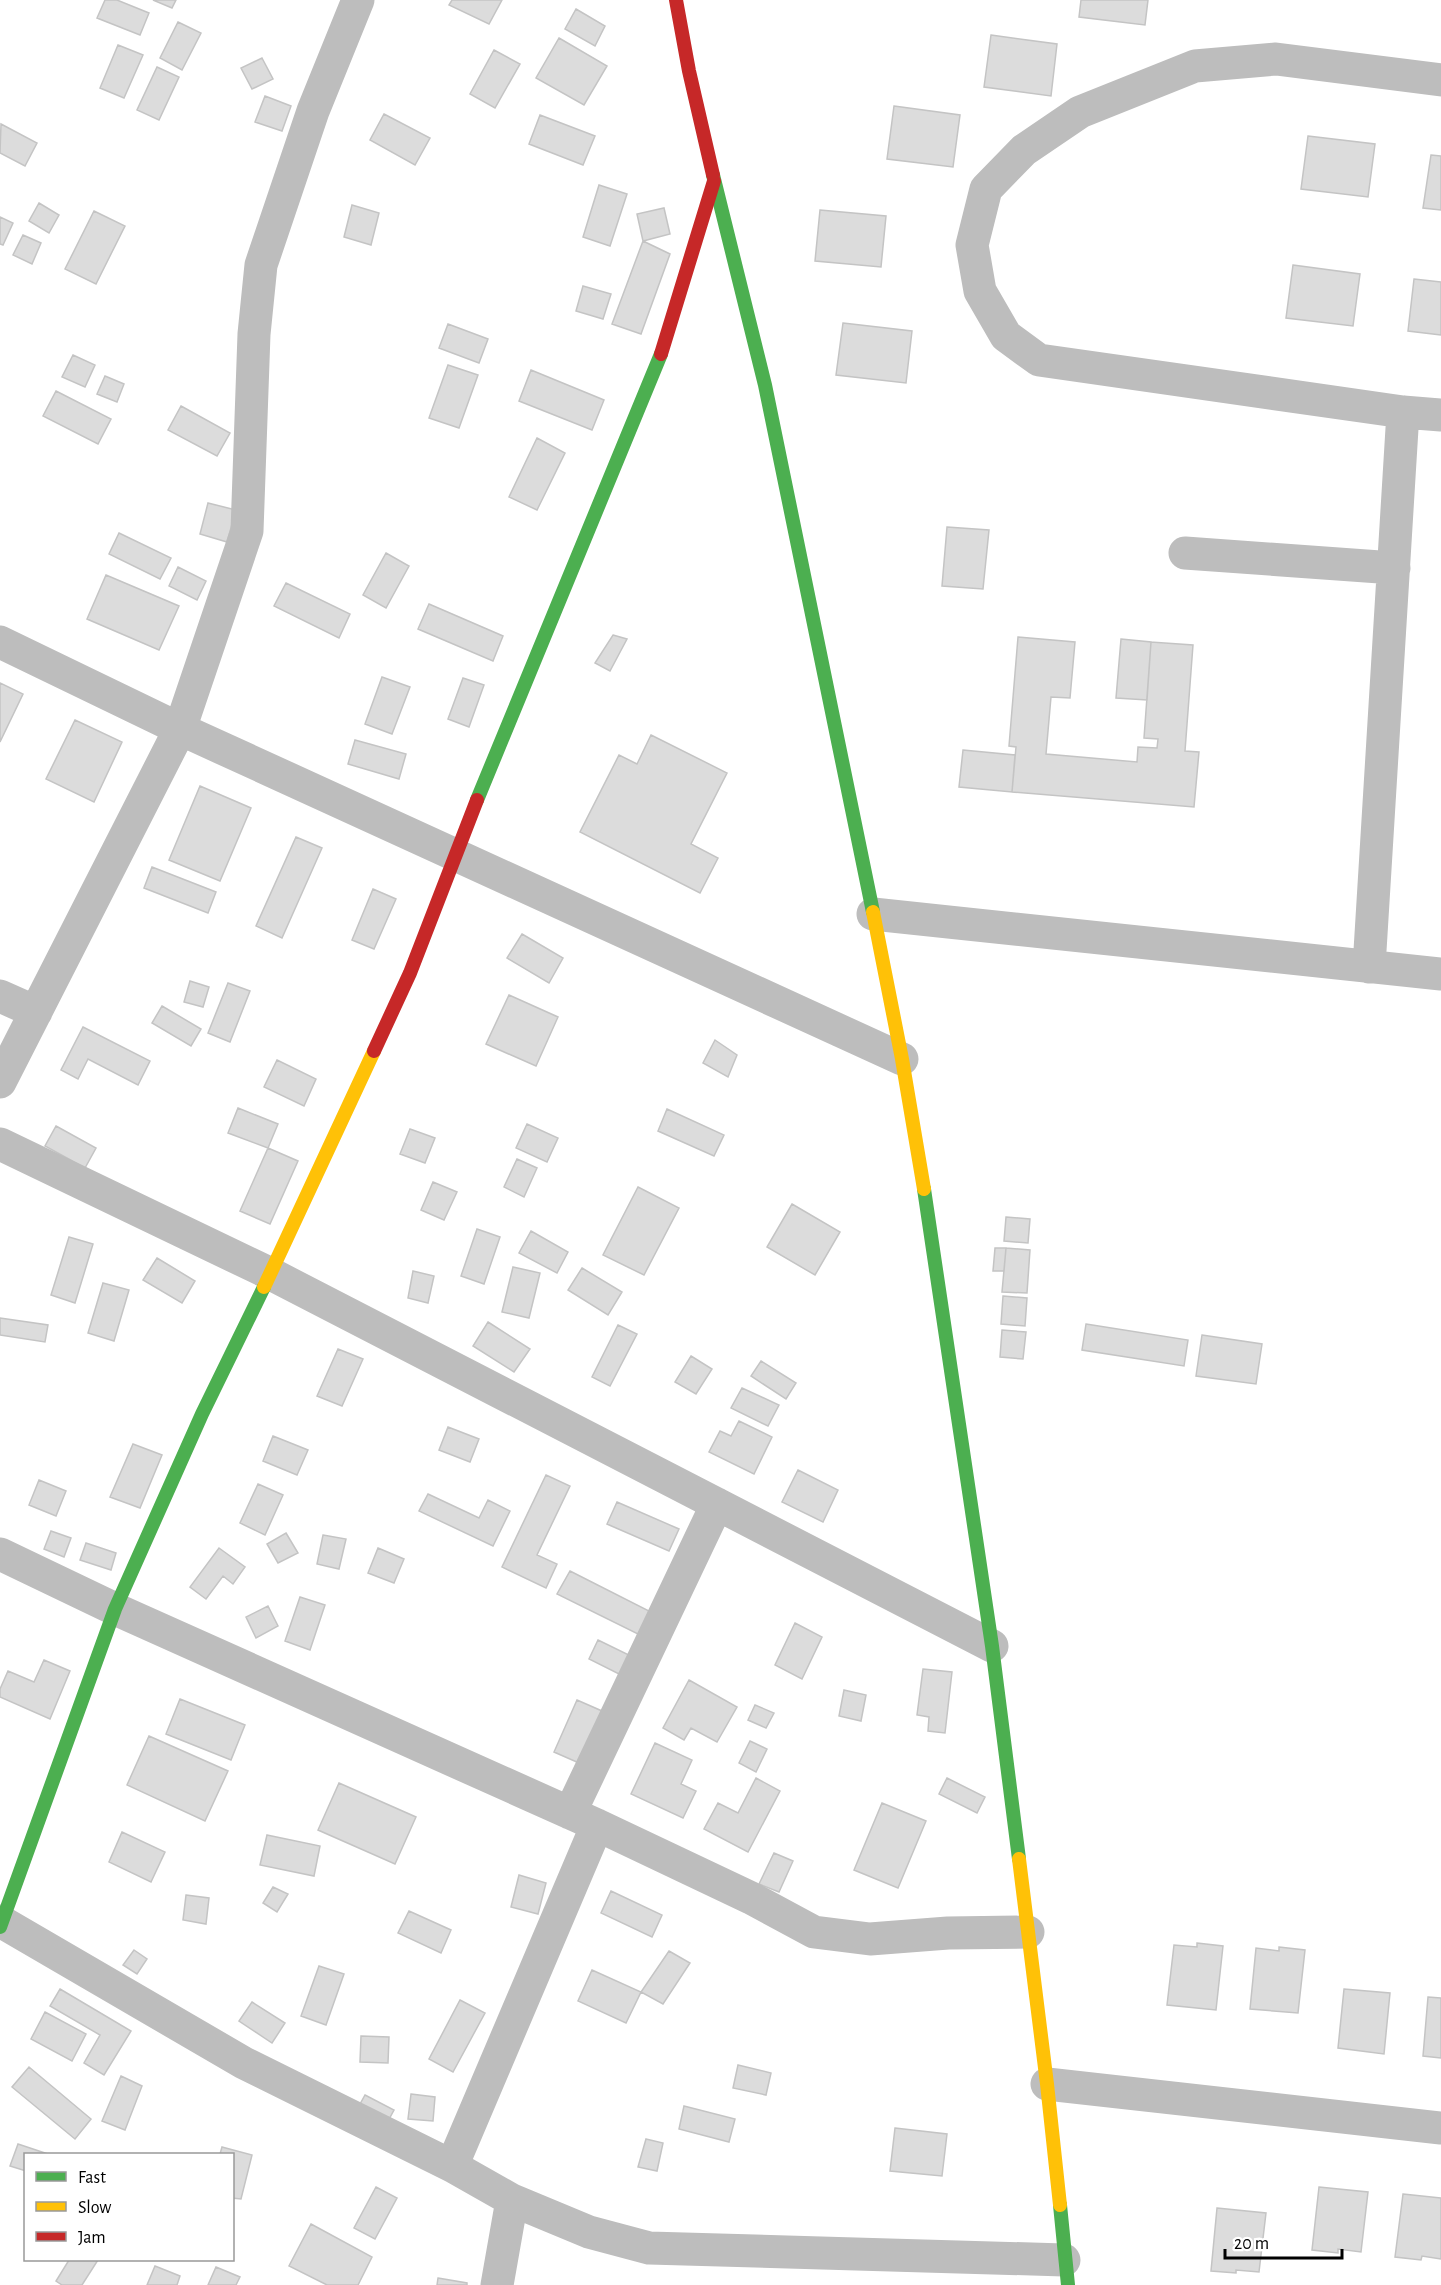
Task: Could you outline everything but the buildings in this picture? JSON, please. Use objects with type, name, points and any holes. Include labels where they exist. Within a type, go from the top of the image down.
[{"type":"street","points":[[0,1083],[180,729],[247,531],[254,334],[261,265],[313,111],[358,0]]},
{"type":"street","points":[[676,0],[714,182],[765,385],[902,1059],[934,1248],[992,1646],[1047,2084],[1066,2272],[649,2248],[589,2232],[512,2200],[452,2166],[244,2063],[1,1923],[115,1609],[202,1414],[271,1274],[410,973],[455,854],[534,667],[623,441],[659,359],[714,182]]},
{"type":"street","points":[[1441,80],[1276,59],[1195,66],[1080,112],[1024,150],[986,189],[972,244],[980,291],[1006,336],[1039,360],[1403,412],[1441,415]]},
{"type":"street","points":[[1369,967],[1403,412]]},
{"type":"street","points":[[1185,553],[1394,568]]},
{"type":"street","points":[[0,642],[180,729],[902,1059]]},
{"type":"street","points":[[873,914],[1441,974]]},
{"type":"street","points":[[0,996],[36,1012]]},
{"type":"street","points":[[0,1144],[271,1274],[992,1646]]},
{"type":"street","points":[[452,2166],[584,1819],[717,1504]]},
{"type":"street","points":[[0,1554],[115,1609],[584,1819],[751,1898],[814,1932],[870,1939],[948,1933],[1028,1932]]},
{"type":"street","points":[[1047,2084],[1441,2128]]},
{"type":"street","points":[[497,2285],[512,2200]]},
{"type":"traffic: fast","points":[[713,175],[765,385],[873,912]]},
{"type":"traffic: fast","points":[[477,800],[661,354]]},
{"type":"traffic: fast","points":[[924,1189],[992,1646],[1019,1859]]},
{"type":"traffic: fast","points":[[0,1927],[115,1609],[202,1414],[264,1287]]},
{"type":"traffic: fast","points":[[1060,2205],[1068,2285]]},
{"type":"traffic: slow","points":[[873,912],[902,1059],[924,1189]]},
{"type":"traffic: slow","points":[[264,1287],[374,1051]]},
{"type":"traffic: slow","points":[[1019,1859],[1060,2205]]},
{"type":"traffic: jam","points":[[676,0],[689,71],[713,175]]},
{"type":"traffic: jam","points":[[661,354],[714,181]]},
{"type":"traffic: jam","points":[[374,1051],[410,973],[477,800]]}]
